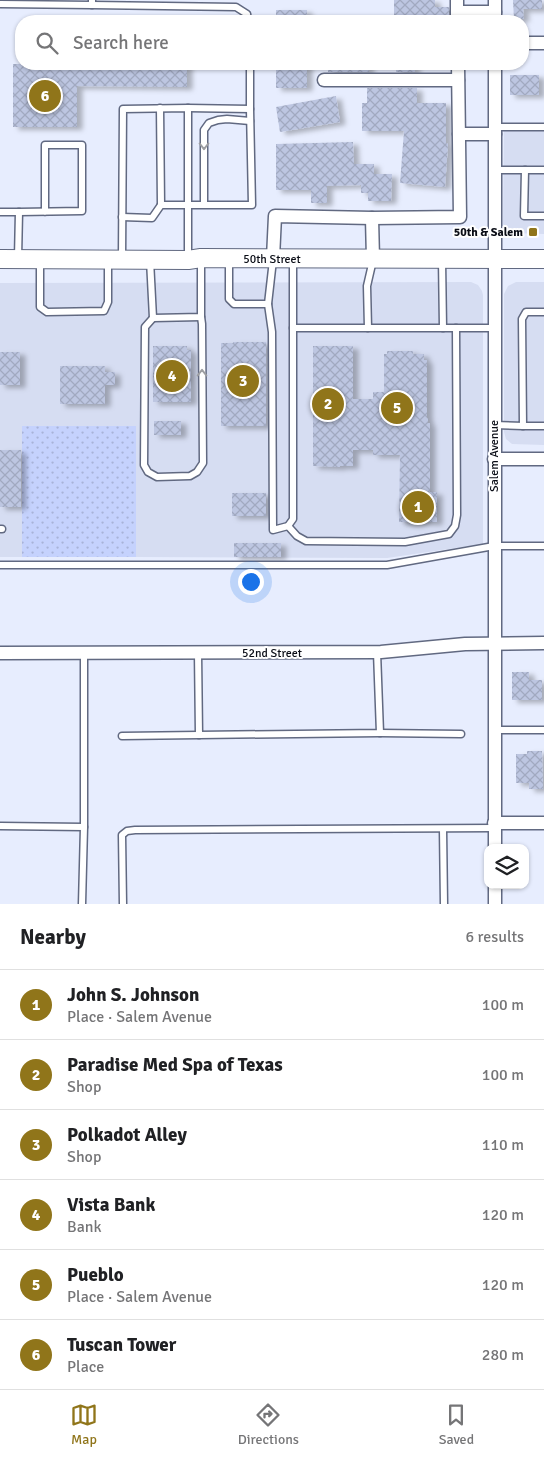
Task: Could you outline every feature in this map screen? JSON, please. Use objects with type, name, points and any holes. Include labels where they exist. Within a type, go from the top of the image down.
[{"type":"main road","name":"50th Street","points":[[0,259],[544,259]]},
{"type":"street","points":[[457,11],[495,11]]},
{"type":"street","points":[[529,44],[544,43]]},
{"type":"street","points":[[273,258],[275,216],[460,217],[458,70]]},
{"type":"street","name":"Salem Avenue","points":[[495,844],[496,70]]},
{"type":"street","points":[[324,80],[458,80]]},
{"type":"street","points":[[459,134],[495,130]]},
{"type":"street","points":[[372,218],[373,259]]},
{"type":"street","points":[[494,460],[544,459]]},
{"type":"street","name":"52nd Street","points":[[0,653],[377,652],[465,644],[544,643]]},
{"type":"street","points":[[495,826],[544,823]]},
{"type":"street","points":[[495,889],[495,904]]},
{"type":"lane","points":[[0,4],[92,3],[236,8],[246,15]]},
{"type":"lane","points":[[161,205],[252,205],[250,70]]},
{"type":"lane","points":[[122,217],[152,218],[161,205],[160,108]]},
{"type":"lane","points":[[150,259],[152,318],[145,327],[144,465],[148,472],[157,477],[190,476],[198,472],[203,462],[202,324],[188,205],[188,108]]},
{"type":"lane","points":[[40,259],[40,307],[48,312],[104,311],[108,302],[122,217],[122,109],[250,109]]},
{"type":"lane","points":[[204,204],[204,130],[209,123],[218,120],[250,121]]},
{"type":"lane","points":[[495,130],[544,127]]},
{"type":"lane","points":[[0,212],[19,212],[45,212],[82,212],[82,145],[45,146],[45,212]]},
{"type":"lane","points":[[495,170],[544,170]]},
{"type":"lane","points":[[525,170],[524,216],[544,216]]},
{"type":"lane","points":[[18,259],[19,212]]},
{"type":"lane","points":[[273,258],[268,304],[272,332],[273,530],[288,526],[293,519],[293,259]]},
{"type":"lane","points":[[229,259],[229,300],[234,304],[268,304]]},
{"type":"lane","points":[[368,328],[367,286],[373,259]]},
{"type":"lane","points":[[442,259],[443,328]]},
{"type":"lane","points":[[523,426],[522,319],[526,312],[544,312]]},
{"type":"lane","points":[[152,318],[200,317]]},
{"type":"lane","points":[[293,328],[495,328]]},
{"type":"lane","points":[[288,526],[297,536],[306,541],[405,542],[449,534],[455,526],[457,515],[456,328]]},
{"type":"lane","points":[[494,425],[544,426]]},
{"type":"lane","points":[[0,565],[387,565],[494,546],[544,546]]},
{"type":"lane","points":[[377,652],[380,733]]},
{"type":"lane","points":[[82,904],[84,653]]},
{"type":"lane","points":[[198,653],[199,735]]},
{"type":"lane","points":[[494,730],[544,730]]},
{"type":"lane","points":[[122,736],[461,734]]},
{"type":"lane","points":[[0,826],[84,827]]},
{"type":"lane","points":[[123,904],[122,835],[127,831],[495,826]]},
{"type":"lane","points":[[443,828],[444,904]]},
{"type":"shaded area","points":[[504,131],[544,131],[544,234],[513,233],[503,224]]},
{"type":"shaded area","points":[[471,282],[478,285],[483,295],[483,544],[387,558],[136,557],[136,426],[23,426],[22,557],[0,557],[0,283]]},
{"type":"shaded area","points":[[516,282],[544,282],[544,445],[512,444],[506,439],[504,432],[504,294],[508,286]]},
{"type":"shaded area","points":[[22,426],[136,426],[136,557],[22,557]]},
{"type":"building","points":[[394,0],[435,0],[435,7],[449,7],[449,15],[394,15]]},
{"type":"building","points":[[513,0],[542,0],[542,9],[523,9],[524,15],[514,15]]},
{"type":"building","points":[[276,10],[307,10],[307,15],[276,15]]},
{"type":"building","points":[[13,64],[15,64],[15,70],[187,70],[187,87],[77,86],[77,127],[13,127]]},
{"type":"building","points":[[276,70],[307,70],[307,88],[276,88]]},
{"type":"building","points":[[328,70],[369,70],[369,72],[328,72]]},
{"type":"building","points":[[396,70],[415,70],[415,72],[396,72]]},
{"type":"building","points":[[510,75],[539,75],[539,95],[510,95]]},
{"type":"building","points":[[367,88],[417,88],[417,103],[446,103],[446,143],[448,144],[445,187],[400,183],[404,131],[362,131],[362,103],[367,103]]},
{"type":"building","points":[[336,96],[340,122],[280,132],[276,107]]},
{"type":"building","points":[[353,142],[354,164],[374,164],[374,174],[392,174],[391,201],[368,201],[368,193],[361,193],[361,185],[327,186],[327,203],[311,203],[311,190],[276,190],[276,144]]},
{"type":"building","points":[[266,342],[266,426],[221,426],[221,343]]},
{"type":"building","points":[[153,346],[187,346],[187,350],[191,350],[191,402],[153,402]]},
{"type":"building","points":[[313,346],[353,346],[353,399],[373,399],[373,392],[384,392],[384,354],[387,354],[387,351],[413,351],[413,354],[424,354],[424,360],[427,360],[427,418],[428,423],[430,423],[430,492],[437,492],[437,522],[399,522],[400,455],[373,455],[373,450],[353,450],[353,466],[313,466]]},
{"type":"building","points":[[0,352],[20,352],[20,385],[0,385]]},
{"type":"building","points":[[60,366],[105,366],[105,372],[115,372],[115,385],[105,385],[105,404],[60,404]]},
{"type":"building","points":[[154,421],[181,421],[181,435],[154,435]]},
{"type":"building","points":[[0,450],[21,450],[21,507],[0,507]]},
{"type":"building","points":[[232,493],[266,493],[266,516],[232,516]]},
{"type":"building","points":[[234,543],[281,543],[281,557],[234,557]]},
{"type":"building","points":[[512,672],[529,672],[529,680],[542,680],[542,700],[512,700]]},
{"type":"building","points":[[527,751],[542,751],[543,789],[529,789],[529,783],[516,783],[516,754],[527,754]]},
{"type":"place","name":"Tuscan Tower","points":[[45,96]]},
{"type":"place","name":"50th & Salem","points":[[533,232]]},
{"type":"place","name":"Vista Bank","points":[[172,376]]},
{"type":"place","name":"Polkadot Alley","points":[[243,381]]},
{"type":"place","name":"Paradise Med Spa of Texas","points":[[328,404]]},
{"type":"place","name":"Pueblo","points":[[397,408]]},
{"type":"place","name":"John S. Johnson","points":[[418,507]]}]
